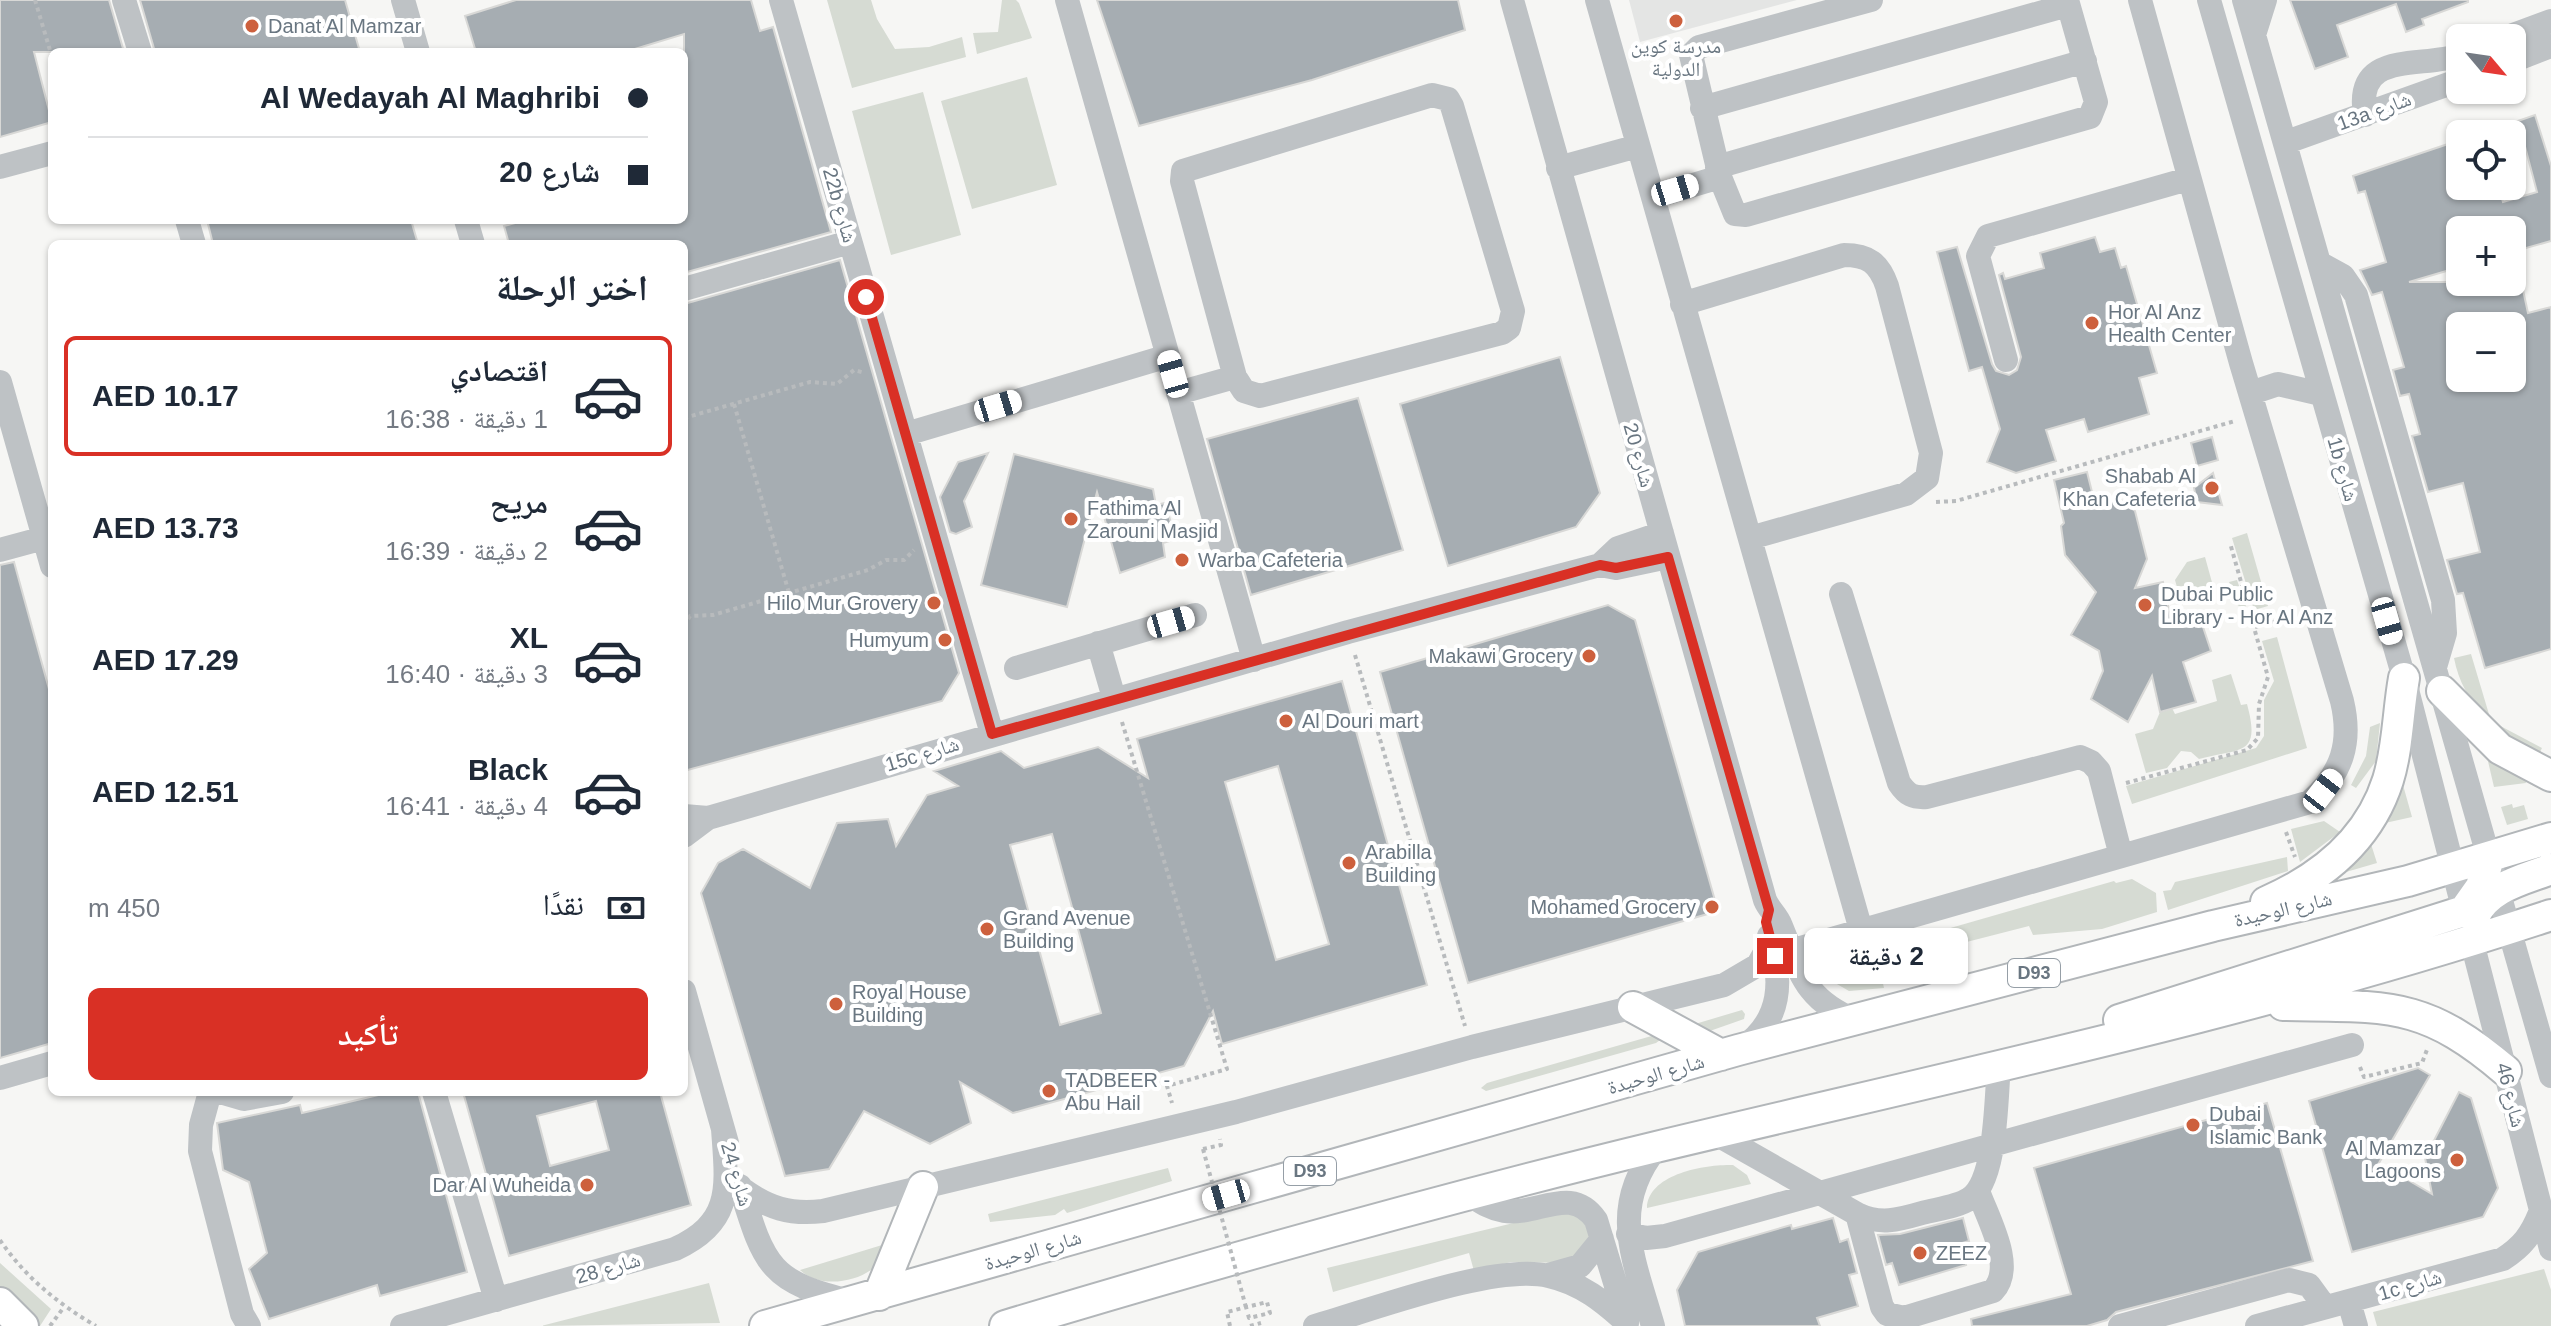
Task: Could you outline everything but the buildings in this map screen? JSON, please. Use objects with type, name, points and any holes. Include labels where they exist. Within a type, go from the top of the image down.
[{"type":"main road","points":[[2213,926],[2304,883],[2339,858],[2375,809],[2388,781],[2404,678]]},
{"type":"main road","points":[[2438,679],[2500,749],[2551,776]]},
{"type":"main road","name":"شارع الوحيدة","points":[[765,1326],[1730,1053],[2213,926],[2408,881],[2452,865],[2551,838]]},
{"type":"main road","points":[[2468,926],[2489,857]]},
{"type":"main road","points":[[1005,1326],[1270,1247],[1470,1195],[2253,1004],[2468,926],[2475,913],[2498,890],[2551,869]]},
{"type":"main road","points":[[2099,1041],[2107,1030],[2129,1014],[2468,926],[2509,929],[2551,915]]},
{"type":"main road","points":[[2253,1004],[2390,1008],[2438,1023],[2462,1036],[2506,1071]]},
{"type":"main road","points":[[1633,1007],[1730,1053]]},
{"type":"main road","points":[[867,1298],[923,1187]]},
{"type":"main road","points":[[0,1303],[23,1326]]},
{"type":"street","points":[[124,0],[139,48]]},
{"type":"street","points":[[403,0],[417,48]]},
{"type":"street","name":"22b شارع","points":[[781,0],[992,734]]},
{"type":"street","points":[[1067,0],[1254,660]]},
{"type":"street","name":"شارع 20","points":[[1512,0],[1769,910],[1778,919],[1781,946],[1774,1010],[1766,1026],[1730,1053]]},
{"type":"street","points":[[1597,0],[1861,930]]},
{"type":"street","points":[[1702,108],[2068,3],[2097,108],[2090,117],[1740,216],[1730,210],[1719,172],[1702,108],[1690,61],[1694,50],[1871,0]]},
{"type":"street","points":[[742,1189],[779,1210],[801,1213],[1236,1112],[1472,1047],[1736,981],[1781,946],[1861,930],[2310,802],[2323,791],[2338,772],[2346,749],[2347,725],[2188,179],[2140,0]]},
{"type":"street","name":"1b شارع","points":[[2209,0],[2404,678],[2468,926]]},
{"type":"street","name":"1b شارع","points":[[2244,0],[2509,929]]},
{"type":"street","points":[[2254,35],[2265,0]]},
{"type":"street","points":[[2526,30],[2551,21]]},
{"type":"street","points":[[2526,56],[2551,46]]},
{"type":"street","points":[[2365,115],[2365,91],[2369,80],[2387,65],[2446,59]]},
{"type":"street","points":[[1653,197],[1719,172],[2085,61]]},
{"type":"street","name":"13a شارع","points":[[2287,142],[2446,85]]},
{"type":"street","points":[[1432,95],[1448,99],[1513,311],[1509,328],[1502,333],[1260,396],[1244,391],[1235,377],[1182,181],[1183,171],[1432,95]]},
{"type":"street","points":[[1558,168],[1638,146]]},
{"type":"street","points":[[0,167],[48,154]]},
{"type":"street","points":[[2006,360],[1978,256],[1988,236],[2188,179]]},
{"type":"street","points":[[688,288],[850,242]]},
{"type":"street","points":[[1682,304],[1844,255],[1859,255],[1872,261],[1882,271],[1887,286],[1931,453],[1927,478],[1906,494],[1750,538]]},
{"type":"street","points":[[2254,404],[2278,384],[2308,348]]},
{"type":"street","points":[[906,434],[1168,356]]},
{"type":"street","points":[[1178,393],[1235,377]]},
{"type":"street","points":[[0,382],[44,504],[44,538],[48,552]]},
{"type":"street","points":[[2278,384],[2321,394]]},
{"type":"street","points":[[0,550],[44,538]]},
{"type":"street","name":"15c شارع","points":[[696,817],[1348,632],[1600,565],[1616,568],[1665,545]]},
{"type":"street","points":[[1841,594],[1899,783],[1905,793],[1916,798],[1927,797],[2080,757],[2091,762],[2099,771],[2121,856]]},
{"type":"street","points":[[1016,668],[1195,615]]},
{"type":"street","points":[[1098,643],[1114,698]]},
{"type":"street","name":"شارع 46","points":[[2468,926],[2551,1249]]},
{"type":"street","points":[[2509,929],[2551,1076]]},
{"type":"street","name":"شارع 20","points":[[1781,946],[1818,1000],[1856,1021]]},
{"type":"street","name":"شارع 24","points":[[688,1008],[763,1254],[776,1271],[792,1284],[811,1292],[867,1298]]},
{"type":"street","points":[[1628,1234],[1656,1238],[2352,1045]]},
{"type":"street","points":[[0,1078],[48,1064]]},
{"type":"street","points":[[1716,1134],[1857,1214],[1882,1222],[1896,1220],[1968,1201],[1986,1179],[1999,1065]]},
{"type":"street","points":[[209,1096],[201,1125],[200,1151],[242,1314],[249,1326]]},
{"type":"street","points":[[234,1096],[244,1099],[260,1096]]},
{"type":"street","points":[[435,1096],[496,1300]]},
{"type":"street","name":"شارع 28","points":[[402,1326],[675,1249],[704,1233],[722,1207],[727,1186],[723,1129]]},
{"type":"street","points":[[1653,1326],[1628,1234],[1629,1200],[1635,1181],[1657,1147]]},
{"type":"street","points":[[1857,1214],[1882,1307],[1887,1314],[1904,1318],[1993,1291],[2000,1284],[2003,1265],[1978,1191]]},
{"type":"street","points":[[1470,1195],[1503,1211],[1573,1202],[1591,1212],[1628,1325]]},
{"type":"street","name":"1c شارع","points":[[2257,1326],[2503,1259],[2520,1248],[2532,1232],[2540,1213]]},
{"type":"street","points":[[1315,1326],[1489,1277],[1548,1275],[1580,1266],[1602,1239]]},
{"type":"street","points":[[1548,1275],[1593,1294],[1628,1325]]},
{"type":"street","points":[[2120,1326],[2289,1280],[2309,1285],[2325,1307]]},
{"type":"street","points":[[2349,1302],[2356,1326]]},
{"type":"path","points":[[35,0],[49,48]]},
{"type":"path","points":[[688,417],[810,382],[837,384],[854,370],[866,374],[870,380]]},
{"type":"path","points":[[734,404],[789,593]]},
{"type":"path","points":[[1906,494],[1930,501],[1956,501],[2254,404]]},
{"type":"path","points":[[2103,789],[2252,747],[2260,730],[2259,704],[2268,677],[2230,543]]},
{"type":"path","points":[[688,619],[690,616],[713,615],[868,570],[886,560],[904,560],[910,557],[915,544]]},
{"type":"path","points":[[2255,627],[2316,611]]},
{"type":"path","points":[[1348,632],[1472,1047]]},
{"type":"path","points":[[1114,698],[1227,1069],[1167,1086],[1173,1106]]},
{"type":"path","points":[[2278,810],[2304,883]]},
{"type":"path","points":[[2352,1045],[2364,1077],[2422,1063],[2438,1023]]},
{"type":"path","points":[[1203,1149],[1247,1311],[1249,1318],[1270,1313],[1267,1302],[1227,1312],[1230,1326]]},
{"type":"path","points":[[0,1240],[34,1282],[64,1307],[96,1326]]},
{"type":"path","points":[[50,1326],[64,1307]]},
{"type":"path","points":[[1250,1326],[1261,1323]]},
{"type":"shaded area","points":[[827,0],[871,0],[877,19],[895,49],[929,47],[962,37],[966,57],[852,88]]},
{"type":"shaded area","points":[[1002,0],[1016,0],[1019,3],[1032,38],[977,54],[973,33],[998,32]]},
{"type":"shaded area","name":"مدرسة كوين الدولية","points":[[1629,0],[1797,0],[1640,42]]},
{"type":"shaded area","points":[[1027,77],[1057,185],[972,209],[941,101]]},
{"type":"shaded area","points":[[923,92],[961,235],[891,255],[852,111]]},
{"type":"shaded area","points":[[2247,533],[2268,606],[2254,610],[2232,538]]},
{"type":"shaded area","points":[[2205,557],[2213,586],[2207,598],[2182,605],[2175,580],[2187,562]]},
{"type":"shaded area","points":[[2237,580],[2248,612],[2236,604],[2229,582]]},
{"type":"shaded area","points":[[2277,637],[2307,748],[2132,804],[2126,786],[2256,748],[2264,736],[2264,700],[2274,681],[2262,641]]},
{"type":"shaded area","points":[[2471,654],[2491,721],[2542,748],[2539,754],[2497,727],[2485,716],[2474,704],[2465,690],[2454,658]]},
{"type":"shaded area","points":[[2231,674],[2241,705],[2247,704],[2251,721],[2249,741],[2244,747],[2199,759],[2191,752],[2181,751],[2167,768],[2146,773],[2135,734],[2153,729],[2160,712],[2172,708],[2175,714],[2217,701],[2212,680]]},
{"type":"shaded area","points":[[2380,723],[2376,761],[2356,788],[2351,785],[2366,756],[2370,727]]},
{"type":"shaded area","points":[[2487,757],[2524,776],[2526,783],[2494,787]]},
{"type":"shaded area","points":[[2403,785],[2412,817],[2385,823]]},
{"type":"shaded area","points":[[2512,804],[2513,808],[2524,805],[2528,819],[2507,825],[2501,807]]},
{"type":"shaded area","points":[[2324,821],[2340,832],[2300,862],[2291,829]]},
{"type":"shaded area","points":[[2371,844],[2377,863],[2346,872],[2346,869]]},
{"type":"shaded area","points":[[2287,857],[2288,871],[2168,910],[2163,891],[2171,890],[2175,882]]},
{"type":"shaded area","points":[[2132,879],[2156,893],[2157,912],[2102,929],[2033,935],[2029,926],[1951,946],[1947,929],[2114,881]]},
{"type":"shaded area","points":[[1938,931],[1945,961],[1882,979],[1884,988],[1849,991],[1823,976],[1824,967],[1831,961]]},
{"type":"shaded area","points":[[1742,1010],[1744,1019],[1707,1032],[1695,1024]]},
{"type":"shaded area","points":[[1655,1035],[1660,1040],[1656,1043],[1486,1091],[1481,1088],[1487,1083]]},
{"type":"shaded area","points":[[1733,1165],[1747,1175],[1751,1184],[1647,1208],[1650,1196],[1667,1179],[1694,1169]]},
{"type":"shaded area","points":[[1168,1168],[1172,1181],[1067,1213],[1064,1209],[1055,1215],[990,1222],[988,1214]]},
{"type":"shaded area","points":[[1563,1211],[1575,1211],[1596,1235],[1568,1263],[1511,1262],[1474,1271],[1469,1253],[1333,1292],[1327,1268]]},
{"type":"shaded area","points":[[892,1242],[878,1264],[861,1276],[828,1281],[818,1280],[800,1270]]},
{"type":"shaded area","points":[[0,1263],[51,1309],[40,1326],[0,1288]]},
{"type":"shaded area","points":[[2544,1269],[2551,1290],[2551,1326],[2377,1326],[2373,1312]]},
{"type":"shaded area","points":[[709,1283],[720,1323],[541,1326]]},
{"type":"place","name":"مدرسة كوين الدولية","points":[[1676,21]]},
{"type":"place","name":"Danat Al Mamzar","points":[[252,26]]},
{"type":"place","name":"Hor Al Anz Health Center","points":[[2092,323]]},
{"type":"place","name":"Shabab Al Khan Cafeteria","points":[[2212,488]]},
{"type":"place","name":"Fathima Al Zarouni Masjid","points":[[1071,519]]},
{"type":"place","name":"Warba Cafeteria","points":[[1182,560]]},
{"type":"place","name":"Hilo Mur Grovery","points":[[934,603]]},
{"type":"place","name":"Dubai Public Library - Hor Al Anz","points":[[2145,605]]},
{"type":"place","name":"Humyum","points":[[945,640]]},
{"type":"place","name":"Makawi Grocery","points":[[1589,656]]},
{"type":"place","name":"Al Douri mart","points":[[1286,721]]},
{"type":"place","name":"Arabilla Building","points":[[1349,863]]},
{"type":"place","name":"Mohamed Grocery","points":[[1712,907]]},
{"type":"place","name":"Grand Avenue Building","points":[[987,929]]},
{"type":"place","name":"Royal House Building","points":[[836,1004]]},
{"type":"place","name":"TADBEER - Abu Hail","points":[[1049,1091]]},
{"type":"place","name":"Dubai Islamic Bank","points":[[2193,1125]]},
{"type":"place","name":"Al Mamzar Lagoons","points":[[2457,1160]]},
{"type":"place","name":"Dar Al Wuheida","points":[[587,1185]]},
{"type":"place","name":"ZEEZ","points":[[1920,1253]]},
{"type":"route","points":[[866,297],[992,734],[1348,632],[1600,565],[1616,568],[1668,557],[1769,910],[1766,922],[1775,956]]}]
